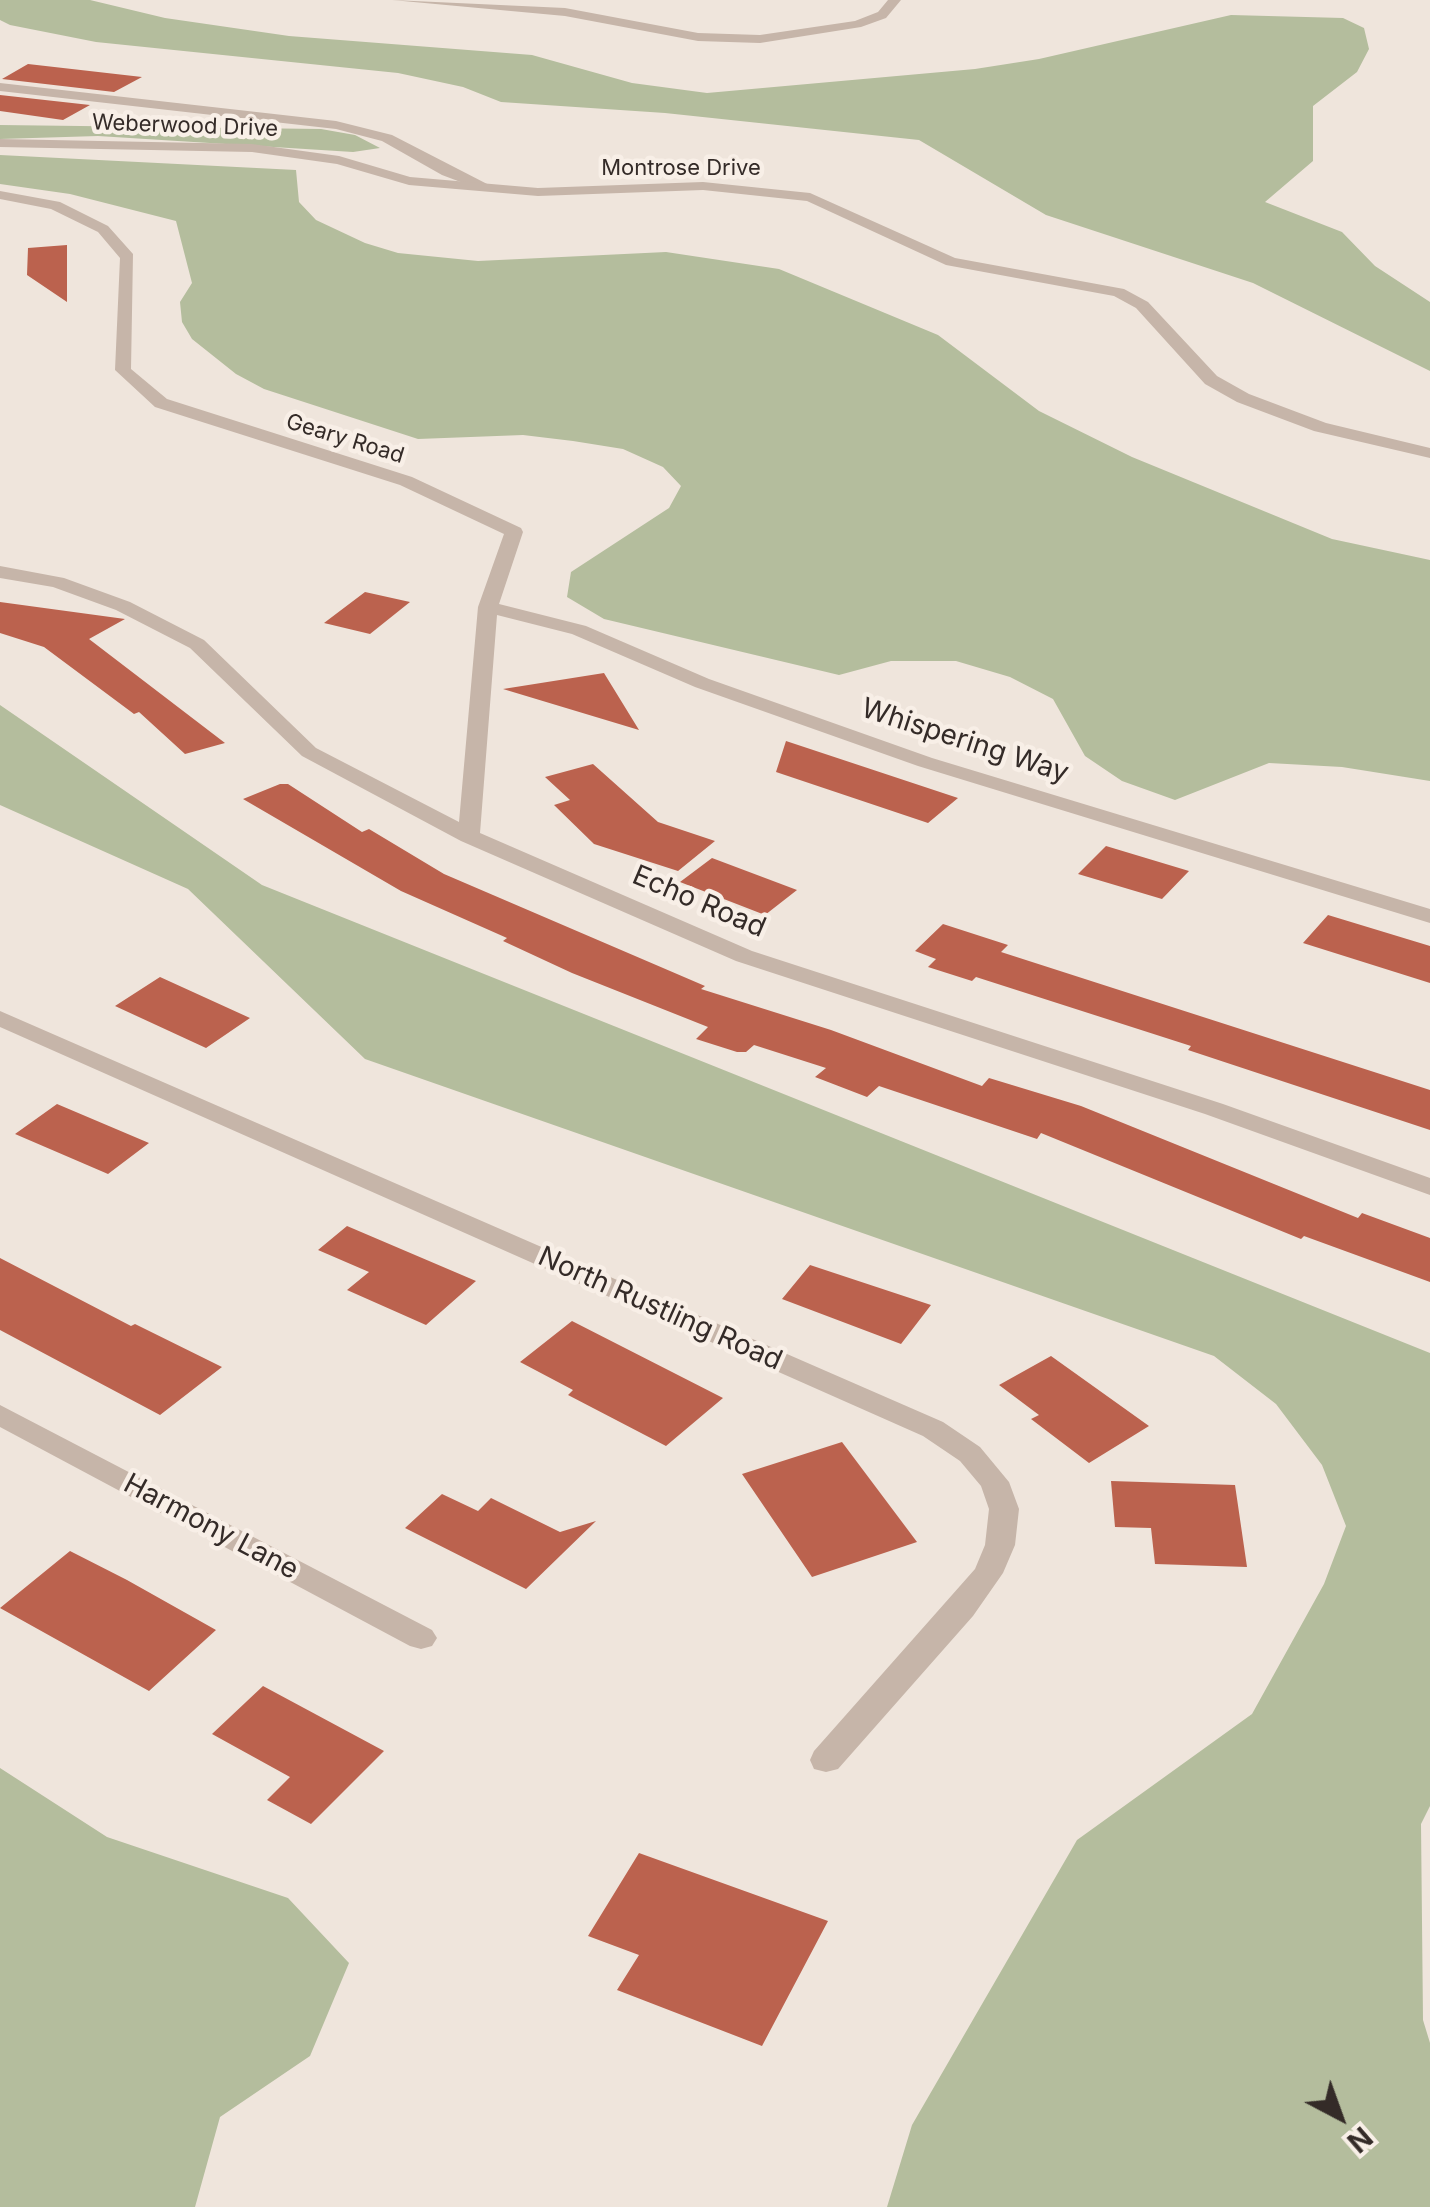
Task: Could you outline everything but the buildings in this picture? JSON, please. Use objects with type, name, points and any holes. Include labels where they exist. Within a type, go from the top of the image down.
[{"type":"street","points":[[398,0],[565,12],[698,37],[760,39],[856,24],[882,16],[895,0]]},
{"type":"street","name":"Montrose Drive","points":[[0,86],[336,125],[388,138],[446,172],[484,186],[538,192],[703,186],[810,197],[952,262],[1118,292],[1142,306],[1211,380],[1243,398],[1308,424],[1430,452]]},
{"type":"street","name":"Weberwood Drive","points":[[0,143],[252,148],[339,160],[409,181],[484,186]]},
{"type":"street","name":"Geary Road","points":[[0,195],[55,206],[103,229],[128,257],[123,370],[162,403],[406,481],[514,532],[488,607],[469,836]]},
{"type":"street","name":"Echo Road","points":[[0,572],[57,582],[123,606],[197,644],[308,752],[469,836],[744,956],[1214,1109],[1430,1187]]},
{"type":"street","name":"Whispering Way","points":[[488,607],[579,630],[702,683],[924,762],[1430,916]]},
{"type":"street","name":"North Rustling Road","points":[[0,1018],[914,1420],[970,1454],[994,1482],[1004,1509],[1000,1545],[988,1573],[962,1608],[826,1760]]},
{"type":"street","name":"Harmony Lane","points":[[0,1415],[421,1638]]},
{"type":"green space","points":[[0,0],[90,0],[165,18],[289,36],[532,55],[632,83],[707,93],[975,69],[1039,59],[1231,15],[1343,18],[1364,28],[1369,49],[1357,72],[1313,106],[1313,161],[1265,202],[1342,232],[1375,266],[1430,302],[1430,371],[1253,283],[1046,215],[919,140],[665,113],[501,102],[463,87],[398,73],[96,42],[10,25],[0,20]]},
{"type":"green space","points":[[0,125],[321,129],[355,135],[380,148],[353,152],[98,136],[0,139]]},
{"type":"green space","points":[[0,155],[296,170],[299,202],[316,220],[365,243],[398,253],[478,261],[666,252],[779,269],[938,335],[1039,411],[1132,457],[1332,539],[1430,560],[1430,781],[1342,767],[1269,763],[1175,800],[1122,781],[1085,756],[1053,699],[1010,677],[956,661],[891,661],[839,675],[604,619],[567,597],[571,572],[669,508],[681,486],[663,467],[623,449],[523,435],[418,439],[264,389],[236,374],[192,339],[182,322],[180,302],[192,283],[176,221],[70,194],[0,184]]},
{"type":"green space","points":[[0,705],[262,885],[1430,1353],[1430,1806],[1421,1824],[1423,2020],[1430,2043],[1430,2207],[887,2207],[912,2125],[1077,1840],[1252,1714],[1324,1584],[1346,1526],[1322,1465],[1276,1404],[1214,1356],[365,1059],[188,889],[0,805]]},
{"type":"green space","points":[[0,1768],[107,1837],[288,1898],[349,1963],[310,2056],[220,2117],[195,2207],[0,2207]]}]
